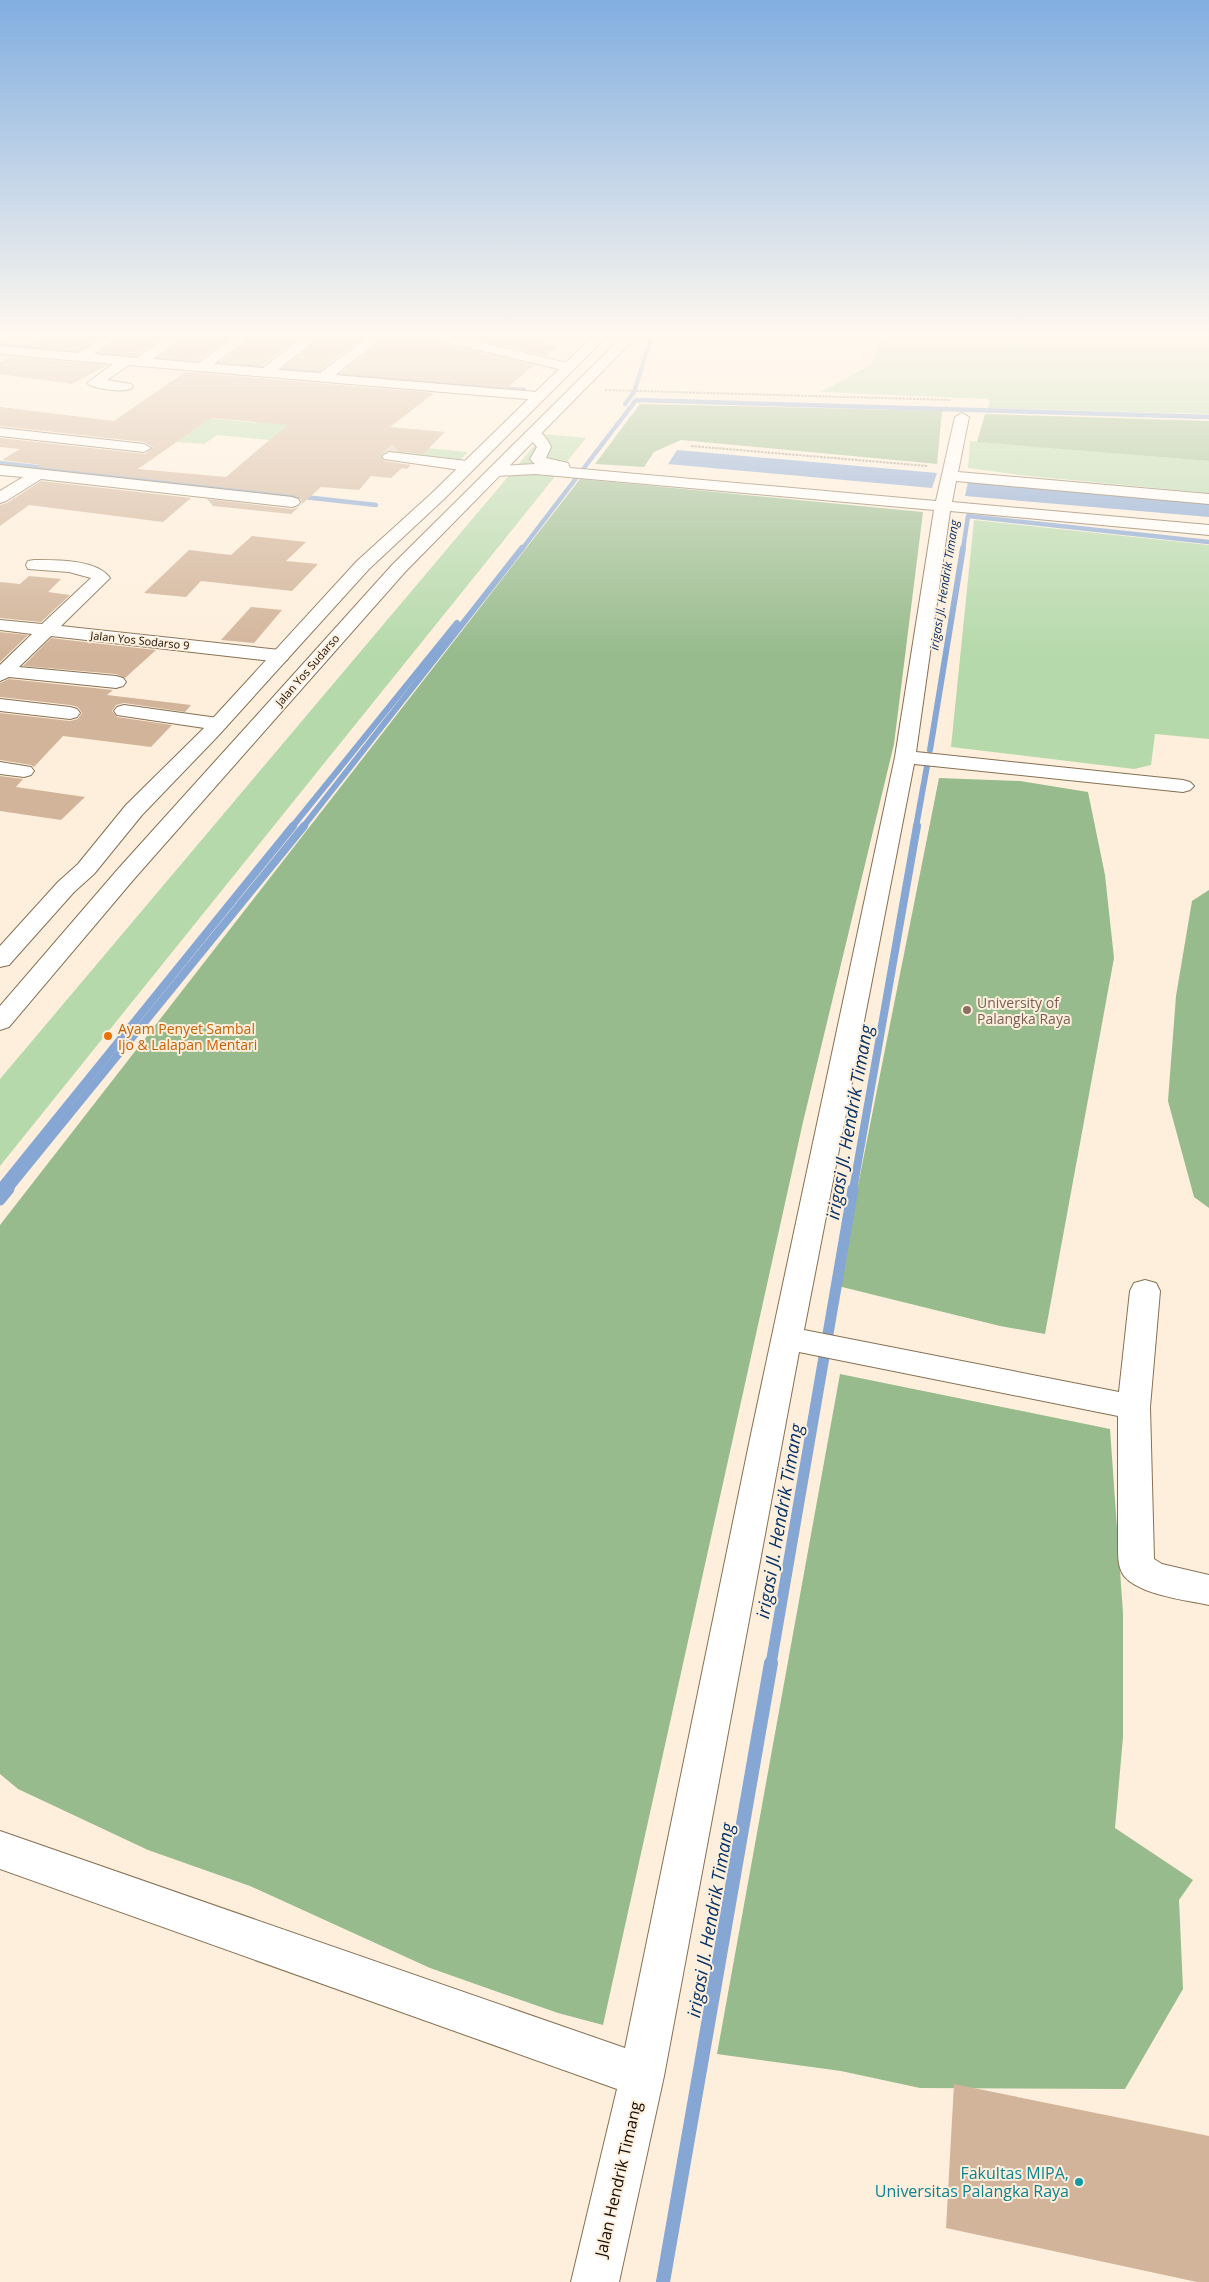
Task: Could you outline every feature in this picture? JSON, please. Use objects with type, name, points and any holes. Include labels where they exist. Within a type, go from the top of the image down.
[{"type":"street","points":[[85,441],[144,448]]},
{"type":"street","points":[[0,960],[66,887],[86,869],[134,810],[218,724],[363,565],[492,441]]},
{"type":"street","name":"Jalan Yos Sudarso","points":[[0,1022],[126,874],[399,568],[524,441]]},
{"type":"street","points":[[542,441],[544,447],[538,459],[541,462],[550,464],[947,487],[1209,523]]},
{"type":"street","name":"Jalan Hendrik Timang","points":[[595,2282],[642,2076],[799,1340],[905,757],[947,487],[957,441]]},
{"type":"street","points":[[393,452],[467,466]]},
{"type":"street","points":[[404,471],[467,466]]},
{"type":"street","points":[[496,470],[535,469],[1209,499]]},
{"type":"street","points":[[0,470],[292,502]]},
{"type":"street","points":[[0,498],[38,474]]},
{"type":"street","points":[[947,487],[1209,530]]},
{"type":"street","points":[[2,673],[101,578],[94,572],[86,570],[34,565]]},
{"type":"street","name":"Jalan Yos Sodarso 9","points":[[0,625],[280,656]]},
{"type":"street","points":[[2,673],[116,682]]},
{"type":"street","points":[[0,705],[70,712]]},
{"type":"street","points":[[124,711],[218,724]]},
{"type":"street","points":[[905,757],[1183,786]]},
{"type":"street","points":[[0,768],[24,771]]},
{"type":"street","points":[[86,869],[126,874]]},
{"type":"street","points":[[1145,1291],[1134,1407],[1135,1546],[1137,1566],[1152,1577],[1209,1590]]},
{"type":"street","points":[[799,1340],[1134,1407]]},
{"type":"street","points":[[0,1850],[642,2076]]},
{"type":"path","points":[[691,446],[860,462],[947,487]]},
{"type":"green space","points":[[178,441],[208,441],[204,444]]},
{"type":"green space","points":[[267,441],[376,441],[468,452],[453,467],[360,457],[339,476],[239,466]]},
{"type":"green space","points":[[538,441],[583,441],[0,1166],[0,1079]]},
{"type":"green space","points":[[612,441],[678,441],[654,452],[644,467],[595,464]]},
{"type":"green space","points":[[697,441],[939,441],[937,464]]},
{"type":"green space","points":[[970,441],[1209,461],[1209,493],[1019,475],[968,468]]},
{"type":"green space","points":[[1209,441],[1209,461],[977,442]]},
{"type":"green space","points":[[580,479],[923,512],[894,744],[803,1122],[603,2025],[558,2013],[430,1968],[250,1886],[148,1850],[18,1789],[0,1774],[0,1225]]},
{"type":"green space","points":[[974,520],[1209,545],[1209,739],[1155,734],[1151,765],[1134,769],[951,747]]},
{"type":"green space","points":[[939,778],[1020,781],[1088,792],[1105,875],[1114,958],[1045,1334],[1000,1326],[838,1286]]},
{"type":"green space","points":[[1209,890],[1209,1208],[1194,1197],[1168,1101],[1176,996],[1192,901]]},
{"type":"green space","points":[[840,1374],[1110,1429],[1123,1613],[1123,1737],[1115,1828],[1193,1880],[1179,1900],[1183,1989],[1125,2089],[920,2088],[841,2071],[717,2054]]},
{"type":"water","points":[[677,450],[937,473],[932,488],[668,464]]},
{"type":"water","points":[[968,482],[1209,504],[1209,517],[965,496]]},
{"type":"building","points":[[0,441],[32,441],[145,454],[153,447],[139,441],[177,441],[138,469],[226,477],[268,441],[436,441],[423,454],[389,450],[381,454],[380,457],[384,461],[411,465],[407,469],[402,468],[391,478],[371,476],[359,490],[321,487],[299,506],[302,503],[300,498],[292,495],[38,467],[41,465],[2,460],[20,449],[0,447]]},
{"type":"building","points":[[41,481],[191,498],[163,522],[29,505],[0,526],[0,505],[7,503]]},
{"type":"building","points":[[207,499],[292,509],[299,507],[291,514],[213,506]]},
{"type":"building","points":[[252,536],[306,542],[286,561],[318,564],[292,591],[201,581],[186,597],[144,593],[189,550],[231,555]]},
{"type":"building","points":[[29,576],[61,579],[48,592],[70,595],[41,622],[0,618],[0,582],[20,584]]},
{"type":"building","points":[[251,607],[282,610],[254,643],[221,640]]},
{"type":"building","points":[[0,632],[28,635],[0,662]]},
{"type":"building","points":[[51,638],[156,650],[125,678],[116,674],[23,666]]},
{"type":"building","points":[[9,679],[113,690],[107,695],[191,705],[185,712],[124,703],[116,705],[112,711],[117,717],[172,725],[151,747],[63,736],[34,767],[0,760],[0,713],[70,721],[78,719],[82,713],[78,707],[70,705],[0,697],[0,683]]},
{"type":"building","points":[[0,776],[23,779],[16,787],[85,797],[61,820],[0,811]]},
{"type":"building","name":"Fakultas MIPA, Universitas Palangka Raya","points":[[954,2084],[1209,2136],[1209,2282],[1197,2282],[946,2228]]},
{"type":"waterway","points":[[522,549],[604,441]]},
{"type":"waterway","points":[[0,463],[376,505]]},
{"type":"waterway","name":"irigasi Jl. Hendrik Timang","points":[[963,549],[968,516],[1209,542]]},
{"type":"waterway","points":[[303,827],[522,548]]},
{"type":"waterway","name":"irigasi Jl. Hendrik Timang","points":[[930,750],[963,548]]},
{"type":"waterway","points":[[292,827],[457,623]]},
{"type":"waterway","name":"irigasi Jl. Hendrik Timang","points":[[916,827],[927,766]]},
{"type":"waterway","points":[[0,1188],[293,826]]},
{"type":"waterway","points":[[8,1190],[304,826]]},
{"type":"waterway","name":"irigasi Jl. Hendrik Timang","points":[[853,1190],[917,826]]},
{"type":"waterway","points":[[0,1200],[9,1189]]},
{"type":"waterway","name":"irigasi Jl. Hendrik Timang","points":[[771,1664],[853,1189]]},
{"type":"waterway","name":"irigasi Jl. Hendrik Timang","points":[[663,2282],[771,1663]]},
{"type":"tunnel","points":[[389,456],[397,449]]},
{"type":"place","name":"University of Palangka Raya","points":[[967,1010]]},
{"type":"place","name":"Ayam Penyet Sambal Ijo & Lalapan Mentari","points":[[108,1036]]},
{"type":"place","name":"Fakultas MIPA, Universitas Palangka Raya","points":[[1079,2182]]}]
